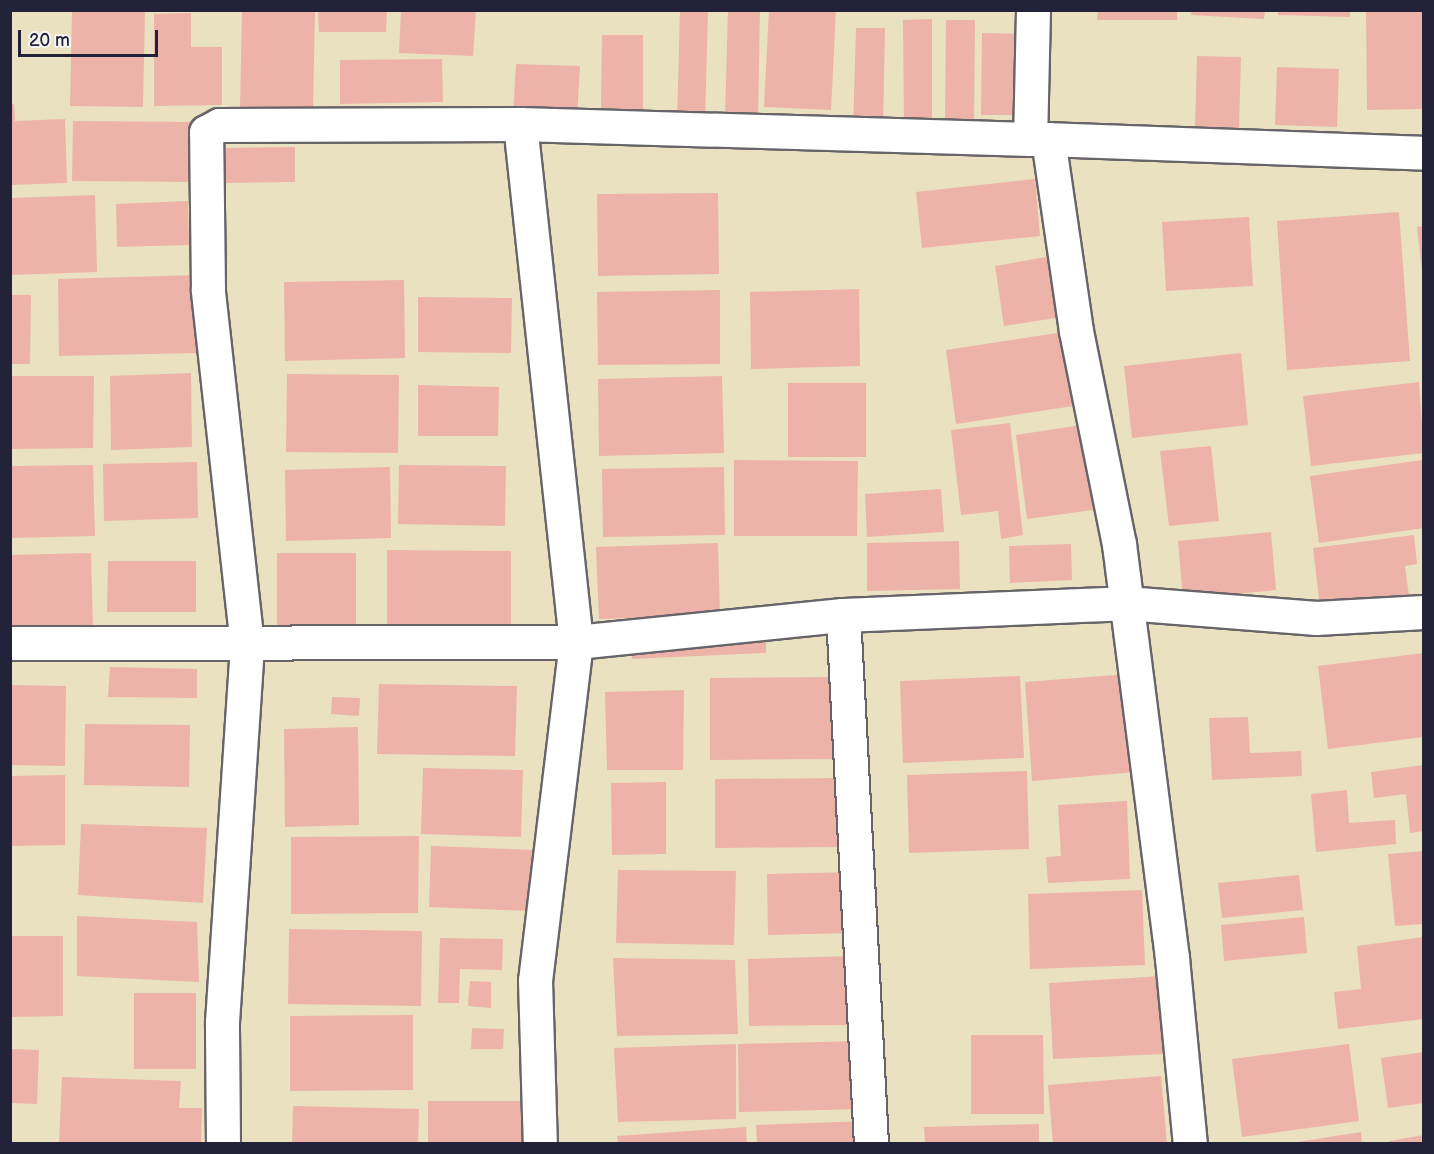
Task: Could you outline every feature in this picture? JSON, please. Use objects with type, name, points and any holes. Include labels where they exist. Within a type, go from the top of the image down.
[{"type":"street","points":[[1033,10],[1039,139],[1119,544],[1172,958],[1190,1143]]},
{"type":"street","points":[[520,124],[576,642],[535,980],[540,1143]]},
{"type":"street","points":[[223,1143],[222,1022],[247,645],[208,290],[206,132],[219,125],[520,124],[1424,153]]},
{"type":"street","points":[[10,643],[247,645],[576,642],[843,615],[1126,603],[1316,618],[1424,612]]},
{"type":"street","points":[[843,615],[871,1143]]},
{"type":"building","points":[[72,10],[145,10],[143,107],[70,106]]},
{"type":"building","points":[[242,10],[315,10],[313,109],[240,107]]},
{"type":"building","points":[[318,10],[387,10],[386,32],[319,32]]},
{"type":"building","points":[[401,10],[476,10],[473,56],[399,53]]},
{"type":"building","points":[[680,10],[708,10],[705,123],[677,122]]},
{"type":"building","points":[[728,10],[760,10],[758,118],[725,117]]},
{"type":"building","points":[[769,10],[836,10],[831,110],[764,107]]},
{"type":"building","points":[[1098,10],[1177,10],[1177,20],[1097,20]]},
{"type":"building","points":[[1192,10],[1265,10],[1264,19],[1191,15]]},
{"type":"building","points":[[1278,10],[1350,10],[1350,17],[1278,15]]},
{"type":"building","points":[[1366,10],[1424,10],[1424,109],[1367,110]]},
{"type":"building","points":[[191,13],[191,47],[222,47],[222,105],[154,106],[154,14]]},
{"type":"building","points":[[932,19],[932,122],[904,122],[903,20]]},
{"type":"building","points":[[946,20],[975,20],[974,123],[945,123]]},
{"type":"building","points":[[856,28],[885,28],[883,130],[853,130]]},
{"type":"building","points":[[982,33],[1026,34],[1025,115],[981,115]]},
{"type":"building","points":[[602,35],[643,35],[643,110],[601,110]]},
{"type":"building","points":[[1197,56],[1241,57],[1239,129],[1195,128]]},
{"type":"building","points":[[442,59],[443,102],[340,104],[340,60]]},
{"type":"building","points":[[516,64],[580,66],[577,117],[513,115]]},
{"type":"building","points":[[1277,67],[1339,69],[1337,127],[1275,125]]},
{"type":"building","points":[[10,104],[14,104],[15,121],[65,119],[67,183],[10,185]]},
{"type":"building","points":[[73,121],[196,122],[195,182],[72,181]]},
{"type":"building","points":[[295,147],[295,182],[225,183],[226,148]]},
{"type":"building","points":[[1035,179],[1040,236],[922,248],[916,192]]},
{"type":"building","points":[[718,193],[719,274],[598,276],[597,194]]},
{"type":"building","points":[[95,195],[97,272],[10,275],[10,198]]},
{"type":"building","points":[[188,201],[189,245],[117,247],[116,204]]},
{"type":"building","points":[[1399,212],[1410,361],[1287,370],[1277,221]]},
{"type":"building","points":[[1249,217],[1253,286],[1166,291],[1162,222]]},
{"type":"building","points":[[1424,226],[1424,271],[1422,271],[1417,227]]},
{"type":"building","points":[[1052,256],[1062,317],[1004,326],[995,266]]},
{"type":"building","points":[[196,275],[197,353],[59,356],[58,279]]},
{"type":"building","points":[[404,280],[405,358],[285,361],[284,282]]},
{"type":"building","points":[[859,289],[860,366],[751,369],[750,292]]},
{"type":"building","points":[[720,290],[720,364],[598,365],[597,292]]},
{"type":"building","points":[[10,295],[31,295],[30,364],[10,364]]},
{"type":"building","points":[[418,297],[512,298],[511,353],[418,352]]},
{"type":"building","points":[[1070,331],[1080,405],[956,424],[946,350]]},
{"type":"building","points":[[1241,353],[1248,425],[1132,438],[1124,366]]},
{"type":"building","points":[[191,373],[192,447],[111,450],[110,376]]},
{"type":"building","points":[[287,374],[399,375],[398,453],[286,452]]},
{"type":"building","points":[[10,376],[94,376],[93,448],[10,449]]},
{"type":"building","points":[[722,376],[724,453],[599,456],[598,379]]},
{"type":"building","points":[[1419,382],[1424,453],[1311,466],[1303,396]]},
{"type":"building","points":[[788,383],[866,383],[866,457],[788,457]]},
{"type":"building","points":[[418,385],[499,387],[498,436],[418,436]]},
{"type":"building","points":[[1010,423],[1023,535],[1001,539],[998,511],[961,515],[951,430]]},
{"type":"building","points":[[1081,425],[1093,510],[1027,519],[1016,435]]},
{"type":"building","points":[[1211,446],[1219,521],[1169,526],[1160,451]]},
{"type":"building","points":[[734,460],[858,461],[857,536],[734,536]]},
{"type":"building","points":[[1422,460],[1424,528],[1319,543],[1310,476]]},
{"type":"building","points":[[197,462],[198,518],[104,521],[103,464]]},
{"type":"building","points":[[93,465],[95,536],[10,538],[10,466]]},
{"type":"building","points":[[399,465],[506,466],[505,526],[398,524]]},
{"type":"building","points":[[390,467],[391,538],[286,541],[285,470]]},
{"type":"building","points":[[724,467],[725,535],[603,537],[602,469]]},
{"type":"building","points":[[941,489],[944,532],[867,537],[865,494]]},
{"type":"building","points":[[1271,532],[1276,590],[1183,599],[1178,541]]},
{"type":"building","points":[[1414,535],[1417,564],[1405,566],[1409,596],[1320,607],[1313,548]]},
{"type":"building","points":[[959,541],[960,589],[867,591],[867,543]]},
{"type":"building","points":[[718,543],[720,615],[599,619],[596,547]]},
{"type":"building","points":[[1071,544],[1072,580],[1010,583],[1009,546]]},
{"type":"building","points":[[387,550],[511,551],[511,626],[387,626]]},
{"type":"building","points":[[91,553],[93,630],[10,632],[10,555]]},
{"type":"building","points":[[277,553],[356,553],[356,629],[277,631]]},
{"type":"building","points":[[108,561],[196,561],[196,612],[107,612]]},
{"type":"building","points":[[766,633],[766,653],[632,659],[631,638]]},
{"type":"building","points":[[1424,653],[1424,737],[1328,749],[1318,666]]},
{"type":"building","points":[[110,667],[197,669],[197,698],[108,697]]},
{"type":"building","points":[[1128,674],[1136,772],[1032,781],[1025,682]]},
{"type":"building","points":[[1020,676],[1024,758],[903,763],[900,681]]},
{"type":"building","points":[[839,677],[839,759],[710,760],[710,678]]},
{"type":"building","points":[[379,684],[517,686],[515,756],[377,754]]},
{"type":"building","points":[[10,685],[66,686],[65,766],[10,765]]},
{"type":"building","points":[[684,690],[683,770],[607,770],[605,692]]},
{"type":"building","points":[[332,697],[360,698],[359,716],[331,714]]},
{"type":"building","points":[[1248,717],[1250,753],[1301,751],[1302,776],[1212,780],[1209,718]]},
{"type":"building","points":[[85,724],[190,725],[189,787],[84,785]]},
{"type":"building","points":[[358,727],[359,825],[285,827],[284,729]]},
{"type":"building","points":[[1424,765],[1424,831],[1410,833],[1406,794],[1374,798],[1371,772]]},
{"type":"building","points":[[423,768],[523,770],[521,837],[421,834]]},
{"type":"building","points":[[1027,771],[1029,849],[909,853],[907,775]]},
{"type":"building","points":[[65,775],[65,845],[10,846],[10,776]]},
{"type":"building","points":[[845,778],[845,847],[715,848],[715,779]]},
{"type":"building","points":[[666,782],[666,854],[612,855],[611,783]]},
{"type":"building","points":[[1347,790],[1349,823],[1395,820],[1396,844],[1316,852],[1311,794]]},
{"type":"building","points":[[1127,801],[1130,879],[1048,883],[1046,857],[1061,856],[1058,805]]},
{"type":"building","points":[[81,824],[207,828],[203,903],[78,895]]},
{"type":"building","points":[[419,836],[418,913],[291,914],[291,837]]},
{"type":"building","points":[[431,846],[533,850],[530,911],[429,907]]},
{"type":"building","points":[[1424,851],[1424,924],[1395,926],[1388,854]]},
{"type":"building","points":[[618,870],[736,871],[734,945],[616,943]]},
{"type":"building","points":[[852,872],[853,933],[768,935],[767,874]]},
{"type":"building","points":[[1299,875],[1303,910],[1222,918],[1218,883]]},
{"type":"building","points":[[1142,890],[1145,965],[1030,969],[1028,894]]},
{"type":"building","points":[[77,916],[197,922],[199,982],[77,976]]},
{"type":"building","points":[[1304,917],[1307,953],[1224,961],[1221,925]]},
{"type":"building","points":[[289,929],[422,931],[421,1006],[288,1004]]},
{"type":"building","points":[[10,936],[63,936],[63,1016],[10,1017]]},
{"type":"building","points":[[1424,937],[1424,1019],[1338,1029],[1334,992],[1361,989],[1357,946]]},
{"type":"building","points":[[440,938],[503,939],[502,970],[460,969],[459,1003],[438,1003]]},
{"type":"building","points":[[854,956],[851,1025],[749,1026],[748,959]]},
{"type":"building","points":[[613,958],[735,960],[738,1034],[617,1036]]},
{"type":"building","points":[[1162,976],[1165,1054],[1053,1059],[1049,983]]},
{"type":"building","points":[[470,981],[491,982],[491,1008],[468,1006]]},
{"type":"building","points":[[134,993],[196,993],[196,1069],[134,1069]]},
{"type":"building","points":[[413,1015],[413,1090],[290,1091],[290,1016]]},
{"type":"building","points":[[472,1028],[504,1029],[503,1049],[471,1049]]},
{"type":"building","points":[[971,1035],[1043,1035],[1044,1114],[971,1114]]},
{"type":"building","points":[[860,1041],[861,1109],[739,1112],[738,1044]]},
{"type":"building","points":[[736,1044],[736,1119],[618,1122],[614,1048]]},
{"type":"building","points":[[1349,1044],[1359,1121],[1242,1137],[1232,1059]]},
{"type":"building","points":[[10,1049],[39,1050],[37,1104],[10,1103]]},
{"type":"building","points":[[1424,1052],[1424,1103],[1388,1108],[1381,1058]]},
{"type":"building","points":[[1161,1076],[1167,1144],[1053,1144],[1048,1085]]},
{"type":"building","points":[[62,1077],[181,1081],[179,1108],[202,1108],[201,1144],[59,1144]]},
{"type":"building","points":[[428,1101],[526,1101],[525,1144],[428,1144]]},
{"type":"building","points":[[293,1106],[419,1109],[418,1144],[292,1144]]},
{"type":"building","points":[[867,1121],[868,1144],[757,1144],[756,1125]]},
{"type":"building","points":[[1039,1124],[1039,1144],[925,1144],[924,1127]]},
{"type":"building","points":[[746,1127],[747,1144],[618,1144],[617,1136]]},
{"type":"building","points":[[1361,1132],[1362,1144],[1297,1144],[1297,1142]]},
{"type":"building","points":[[1424,1135],[1424,1144],[1389,1144],[1389,1141]]}]
